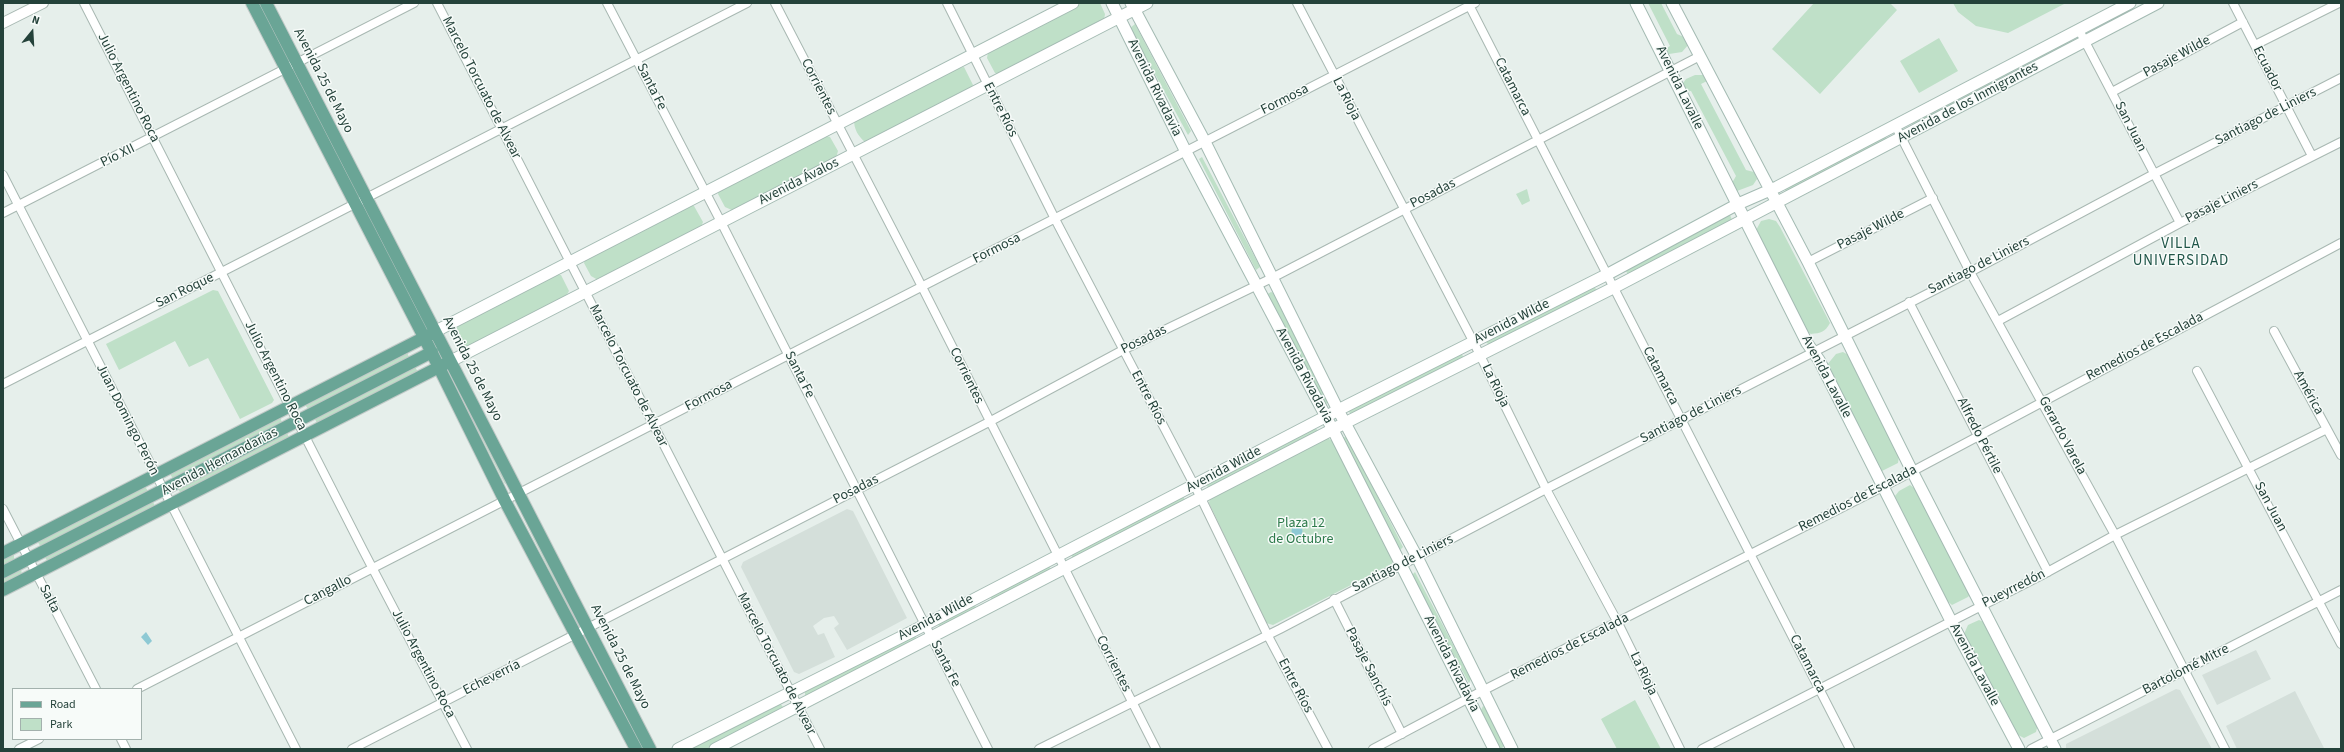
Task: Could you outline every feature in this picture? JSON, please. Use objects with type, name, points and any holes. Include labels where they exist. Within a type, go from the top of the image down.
[{"type":"main road","name":"Avenida 25 de Mayo","points":[[252,3],[354,204],[432,352],[505,501],[577,634],[636,749]]},
{"type":"main road","name":"Avenida 25 de Mayo","points":[[266,3],[296,64],[452,361],[650,749]]},
{"type":"main road","points":[[436,331],[1073,3]]},
{"type":"main road","name":"Avenida Rivadavia","points":[[1112,3],[1185,150],[1333,430],[1494,749]]},
{"type":"main road","name":"Avenida Ávalos","points":[[452,361],[585,291],[1119,17],[1133,6],[1147,3]]},
{"type":"main road","name":"Avenida Lavalle","points":[[1636,3],[1807,343],[1814,351],[1884,486],[1951,621],[2019,749]]},
{"type":"main road","points":[[1672,3],[1768,190],[1777,203],[1808,262],[1912,471],[2053,744]]},
{"type":"main road","name":"Avenida de los Inmigrantes","points":[[1768,190],[2130,3]]},
{"type":"main road","name":"Avenida de los Inmigrantes","points":[[1777,203],[2158,3]]},
{"type":"main road","name":"Avenida Rivadavia","points":[[1133,6],[1204,140],[1338,410],[1417,557],[1512,749]]},
{"type":"main road","name":"Avenida Wilde","points":[[678,749],[792,693],[1058,554],[1195,486],[1338,410],[1608,274],[1738,204],[1768,190]]},
{"type":"main road","name":"Avenida Wilde","points":[[715,749],[1065,570],[1345,423],[1616,287],[1777,203]]},
{"type":"main road","name":"Avenida Hernandarias","points":[[3,553],[291,407],[436,331]]},
{"type":"main road","name":"Avenida Hernandarias","points":[[3,572],[432,352]]},
{"type":"main road","name":"Avenida Hernandarias","points":[[3,590],[305,434],[439,366],[452,361]]},
{"type":"street","points":[[3,23],[43,3]]},
{"type":"street","name":"Julio Argentino Roca","points":[[84,3],[373,569],[467,749]]},
{"type":"street","name":"Pío XII","points":[[3,214],[154,138],[414,3]]},
{"type":"street","name":"Marcelo Torcuato de Alvear","points":[[437,3],[820,749]]},
{"type":"street","name":"Santa Fe","points":[[607,3],[704,192],[721,222],[988,749]]},
{"type":"street","name":"San Roque","points":[[3,384],[86,340],[747,3]]},
{"type":"street","name":"Corrientes","points":[[775,3],[922,287],[989,422],[1058,554],[1156,749]]},
{"type":"street","name":"Entre Ríos","points":[[947,3],[1055,219],[1202,498],[1267,634],[1328,749]]},
{"type":"street","name":"La Rioja","points":[[1297,3],[1403,210],[1473,341],[1546,489],[1618,623],[1680,749]]},
{"type":"street","name":"Ecuador","points":[[2233,3],[2312,156]]},
{"type":"street","points":[[2255,45],[2339,3]]},
{"type":"street","name":"Formosa","points":[[519,494],[788,354],[1055,219],[1204,140],[1471,4]]},
{"type":"street","name":"Catamarca","points":[[1471,4],[1850,749]]},
{"type":"street","name":"Pasaje Wilde","points":[[2112,92],[2243,22]]},
{"type":"street","name":"San Juan","points":[[2079,30],[2180,223]]},
{"type":"street","name":"Posadas","points":[[589,628],[856,489],[989,422],[1123,350],[1257,286],[1700,56]]},
{"type":"street","name":"Santiago de Liniers","points":[[1039,749],[1417,557],[1546,489],[1970,272],[2154,174],[2341,78]]},
{"type":"street","name":"Gerardo Varela","points":[[1895,124],[1934,198],[1970,272],[2043,401],[2115,535],[2225,749]]},
{"type":"street","name":"Pasaje Liniers","points":[[1998,321],[2180,223],[2341,142]]},
{"type":"street","name":"Juan Domingo Perón","points":[[3,174],[162,490],[240,636],[296,749]]},
{"type":"street","name":"Pasaje Wilde","points":[[1808,262],[1934,198]]},
{"type":"street","name":"Remedios de Escalada","points":[[1373,749],[1482,691],[1618,623],[1884,486],[2341,243]]},
{"type":"street","name":"Alfredo Pértile","points":[[1909,302],[2048,572]]},
{"type":"street","name":"América","points":[[2274,331],[2341,455]]},
{"type":"street","name":"San Juan","points":[[2197,371],[2250,468],[2341,644]]},
{"type":"street","name":"Pueyrredón","points":[[1702,749],[2048,572],[2115,535],[2327,429]]},
{"type":"street","name":"Cangallo","points":[[139,688],[519,494]]},
{"type":"street","name":"Salta","points":[[3,509],[95,688]]},
{"type":"street","name":"Bartolomé Mitre","points":[[2031,749],[2053,744],[2184,671],[2341,590]]},
{"type":"street","name":"Pasaje Sanchís","points":[[1334,599],[1402,734]]},
{"type":"street","name":"Echeverría","points":[[352,749],[589,628]]},
{"type":"street","points":[[19,749],[37,740]]},
{"type":"street","points":[[122,740],[126,749]]},
{"type":"shaded area","points":[[847,509],[853,511],[907,618],[847,650],[834,628],[839,624],[834,616],[824,618],[813,626],[818,635],[824,633],[835,657],[799,674],[794,672],[741,567],[743,562]]},
{"type":"shaded area","points":[[2256,650],[2271,679],[2217,705],[2202,675]]},
{"type":"shaded area","points":[[2176,689],[2180,690],[2212,749],[2066,749],[2066,744]]},
{"type":"shaded area","points":[[2295,691],[2324,748],[2237,749],[2226,726]]},
{"type":"green space","points":[[1082,3],[1100,3],[1105,14],[1104,20],[1003,74],[995,73],[987,58],[988,52]]},
{"type":"green space","points":[[1648,3],[1661,3],[1677,34],[1686,38],[1689,44],[1682,52],[1669,54],[1665,49],[1670,46]]},
{"type":"green space","points":[[1814,3],[1890,3],[1897,10],[1820,94],[1772,49]]},
{"type":"green space","points":[[1953,3],[2066,3],[2008,33],[1976,26],[1958,12]]},
{"type":"green space","points":[[1135,24],[1191,131],[1188,135],[1130,28]]},
{"type":"green space","points":[[1939,38],[1958,71],[1919,93],[1900,61]]},
{"type":"green space","points":[[2070,39],[2072,42],[1913,125],[1911,122]]},
{"type":"green space","points":[[964,67],[973,85],[970,90],[865,142],[858,135],[854,120],[958,68]]},
{"type":"green space","points":[[1695,75],[1705,75],[1707,81],[1701,84],[1746,170],[1754,172],[1757,179],[1753,185],[1737,191],[1732,183],[1736,176],[1691,91],[1684,92],[1681,86],[1686,79]]},
{"type":"green space","points":[[823,135],[830,137],[838,151],[836,158],[734,211],[725,207],[718,194],[720,188]]},
{"type":"green space","points":[[1885,136],[1887,139],[1786,192],[1784,188]]},
{"type":"green space","points":[[1202,157],[1260,267],[1256,270],[1199,159]]},
{"type":"green space","points":[[1527,189],[1530,201],[1522,205],[1516,194]]},
{"type":"green space","points":[[688,205],[694,206],[703,222],[700,229],[598,280],[591,276],[584,263],[586,258]]},
{"type":"green space","points":[[1730,215],[1733,222],[1628,274],[1625,270]]},
{"type":"green space","points":[[1769,219],[1776,221],[1780,227],[1830,323],[1822,332],[1811,334],[1804,330],[1755,232],[1761,221]]},
{"type":"green space","points":[[555,274],[561,275],[569,291],[566,296],[464,349],[459,348],[450,333],[453,327]]},
{"type":"green space","points":[[1593,286],[1597,290],[1490,346],[1486,342],[1487,340]]},
{"type":"green space","points":[[213,290],[218,291],[274,400],[272,403],[240,419],[208,358],[189,367],[175,341],[119,370],[106,344]]},
{"type":"green space","points":[[1271,292],[1274,293],[1329,401],[1325,405],[1266,295]]},
{"type":"green space","points":[[406,350],[409,357],[308,409],[304,403]]},
{"type":"green space","points":[[1843,352],[1850,356],[1899,456],[1898,463],[1882,471],[1877,469],[1826,366],[1836,354]]},
{"type":"green space","points":[[1461,353],[1464,358],[1352,415],[1347,410]]},
{"type":"green space","points":[[415,366],[418,373],[317,424],[314,416]]},
{"type":"green space","points":[[454,377],[507,483],[505,484],[451,378]]},
{"type":"green space","points":[[280,416],[282,423],[173,479],[169,472]]},
{"type":"green space","points":[[1315,428],[1319,431],[1208,488],[1207,485]]},
{"type":"green space","points":[[286,431],[289,437],[181,494],[177,487]]},
{"type":"green space","name":"Plaza 12 de Octubre","points":[[1327,438],[1333,441],[1393,559],[1392,564],[1273,625],[1266,623],[1209,503],[1210,498]]},
{"type":"green space","points":[[1343,438],[1348,438],[1403,547],[1400,550]]},
{"type":"green space","points":[[144,485],[148,491],[41,547],[37,541]]},
{"type":"green space","points":[[1910,485],[1918,491],[1971,593],[1968,597],[1952,605],[1945,599],[1895,496],[1899,491]]},
{"type":"green space","points":[[1183,496],[1185,500],[1073,559],[1071,554]]},
{"type":"green space","points":[[152,500],[155,506],[48,562],[44,556]]},
{"type":"green space","points":[[519,509],[521,510],[576,619],[574,620]]},
{"type":"green space","points":[[11,554],[14,555],[14,561],[3,566],[3,558]]},
{"type":"green space","points":[[1048,565],[1051,569],[993,603],[988,592]]},
{"type":"green space","points":[[21,569],[22,575],[3,585],[3,576]]},
{"type":"green space","points":[[1415,572],[1471,679],[1469,683],[1411,576]]},
{"type":"green space","points":[[973,602],[978,611],[940,628],[938,624]]},
{"type":"green space","points":[[1979,620],[1986,623],[2038,724],[2036,732],[2024,738],[2016,734],[1964,634],[1968,625]]},
{"type":"green space","points":[[914,634],[917,640],[808,697],[805,695],[805,689]]},
{"type":"green space","points":[[591,641],[645,749],[641,749],[587,643]]},
{"type":"green space","points":[[1635,700],[1661,749],[1617,749],[1601,719]]},
{"type":"green space","points":[[780,703],[783,707],[782,710],[706,749],[688,749]]},
{"type":"green space","points":[[1483,706],[1485,707],[1505,745],[1502,748],[1500,748],[1481,710]]},
{"type":"water","points":[[1295,526],[1299,526],[1301,527],[1301,535],[1295,536],[1292,533],[1292,529]]},
{"type":"water","points":[[146,632],[152,641],[148,645],[141,637]]},
{"type":"district","name":"VILLA UNIVERSIDAD","points":[[2181,254]]}]
